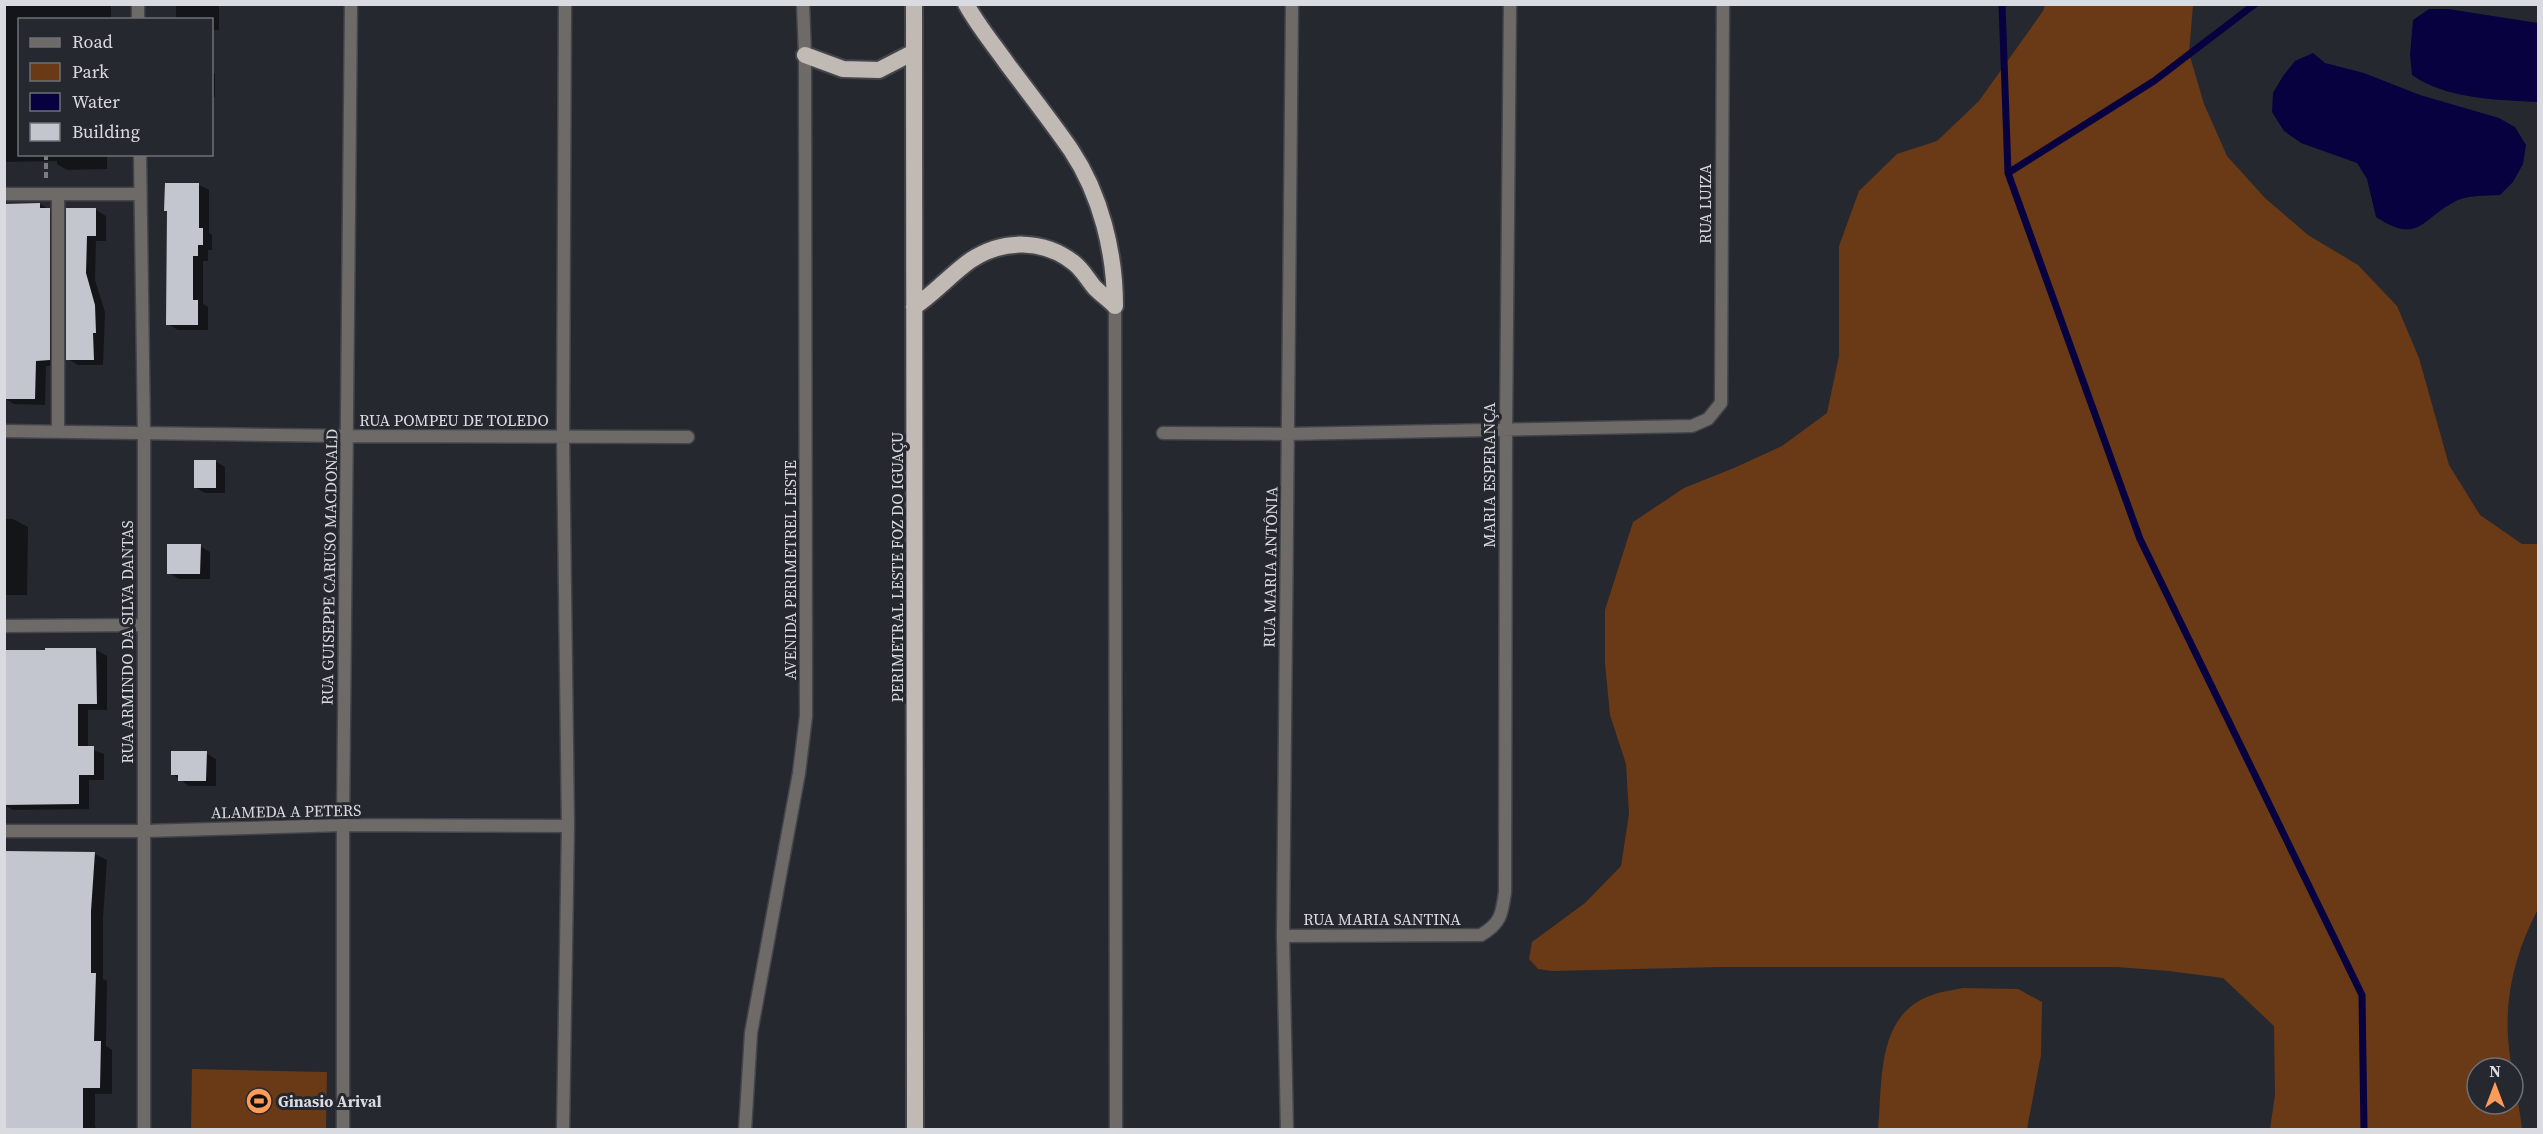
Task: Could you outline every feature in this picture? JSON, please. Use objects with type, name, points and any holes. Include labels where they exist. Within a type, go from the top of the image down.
[{"type":"highway","name":"PERIMETRAL LESTE FOZ DO IGUAÇU","points":[[914,4],[915,1130]]},
{"type":"highway","points":[[966,4],[1072,151],[1086,179],[1098,207],[1112,258],[1115,306]]},
{"type":"highway","points":[[805,55],[843,69],[879,70],[914,52]]},
{"type":"highway","points":[[914,307],[935,293],[981,254],[1009,245],[1024,244],[1045,248],[1065,256],[1115,306]]},
{"type":"street","name":"RUA GUISEPPE CARUSO MACDONALD","points":[[343,1130],[343,825],[351,4]]},
{"type":"street","points":[[563,1130],[568,826],[563,436],[566,4]]},
{"type":"street","name":"AVENIDA PERIMETREL LESTE","points":[[745,1130],[751,1033],[799,773],[806,716],[803,4]]},
{"type":"street","name":"RUA MARIA ANTÔNIA","points":[[1287,1130],[1283,936],[1292,4]]},
{"type":"street","name":"MARIA ESPERANÇA","points":[[1481,935],[1492,928],[1502,914],[1505,892],[1510,4]]},
{"type":"street","name":"RUA LUIZA","points":[[1506,429],[1692,426],[1708,419],[1721,403],[1723,4]]},
{"type":"street","name":"RUA ARMINDO DA SILVA DANTAS","points":[[140,156],[144,432],[144,1130]]},
{"type":"street","points":[[4,194],[140,194]]},
{"type":"street","points":[[52,194],[58,432]]},
{"type":"street","points":[[1115,306],[1116,1130]]},
{"type":"street","points":[[1163,433],[1288,434],[1506,429]]},
{"type":"street","name":"RUA POMPEU DE TOLEDO","points":[[4,431],[347,436],[688,437]]},
{"type":"street","points":[[4,626],[143,625]]},
{"type":"street","name":"ALAMEDA A PETERS","points":[[4,831],[145,831],[343,825],[568,826]]},
{"type":"street","name":"RUA MARIA SANTINA","points":[[1283,936],[1481,935]]},
{"type":"path","points":[[46,156],[52,194]]},
{"type":"green space","points":[[2045,5],[2193,5],[2189,53],[2204,104],[2227,156],[2265,198],[2308,235],[2358,265],[2397,306],[2419,358],[2449,465],[2480,515],[2522,544],[2538,544],[2538,909],[2518,955],[2514,971],[2508,1004],[2510,1056],[2465,1056],[2465,1116],[2520,1116],[2522,1129],[2270,1129],[2275,1095],[2274,1026],[2223,978],[2117,967],[1720,967],[1552,971],[1538,969],[1529,959],[1532,942],[1585,903],[1621,866],[1629,814],[1626,764],[1610,715],[1605,663],[1605,610],[1633,522],[1684,488],[1782,446],[1827,413],[1839,356],[1839,246],[1859,191],[1897,154],[1937,141],[1979,101]]},
{"type":"green space","points":[[1963,988],[2018,989],[2042,1002],[2041,1055],[2027,1129],[1878,1129],[1882,1070],[1886,1050],[1901,1016],[1916,1003],[1935,994]]},
{"type":"green space","name":"Ginasio Arival","points":[[192,1069],[327,1072],[326,1129],[191,1129]]},
{"type":"water","points":[[2429,9],[2448,9],[2538,23],[2538,102],[2456,94],[2425,83],[2412,75],[2410,55],[2413,20]]},
{"type":"water","points":[[2313,53],[2325,63],[2364,73],[2420,95],[2499,118],[2515,127],[2526,145],[2523,164],[2513,182],[2500,195],[2473,196],[2458,200],[2412,229],[2402,229],[2376,217],[2367,179],[2357,163],[2301,143],[2284,131],[2272,112],[2273,93],[2283,76],[2295,61]]},
{"type":"building","points":[[165,183],[199,183],[199,228],[203,228],[203,245],[198,245],[198,256],[193,256],[193,300],[198,300],[198,325],[166,325],[167,211],[164,211]]},
{"type":"building","points":[[40,203],[40,208],[50,208],[50,360],[36,361],[35,399],[4,399],[4,204]]},
{"type":"building","points":[[66,208],[96,208],[96,236],[87,236],[86,273],[95,305],[94,360],[66,360]]},
{"type":"building","points":[[194,460],[216,460],[216,488],[194,488]]},
{"type":"building","points":[[167,544],[201,544],[200,574],[167,574]]},
{"type":"building","points":[[45,648],[96,648],[97,704],[78,704],[78,746],[94,746],[94,775],[79,775],[79,804],[4,805],[4,650],[45,650]]},
{"type":"building","points":[[171,751],[207,751],[206,781],[178,781],[178,775],[171,775]]},
{"type":"building","points":[[4,851],[95,852],[91,911],[91,973],[96,973],[94,1041],[101,1041],[100,1088],[83,1088],[83,1130],[4,1130]]},
{"type":"waterway","points":[[2002,4],[2008,173],[2140,539],[2362,995],[2364,1130]]},
{"type":"waterway","points":[[2008,173],[2154,81],[2255,4]]},
{"type":"place","name":"Ginasio Arival","points":[[259,1101]]}]
